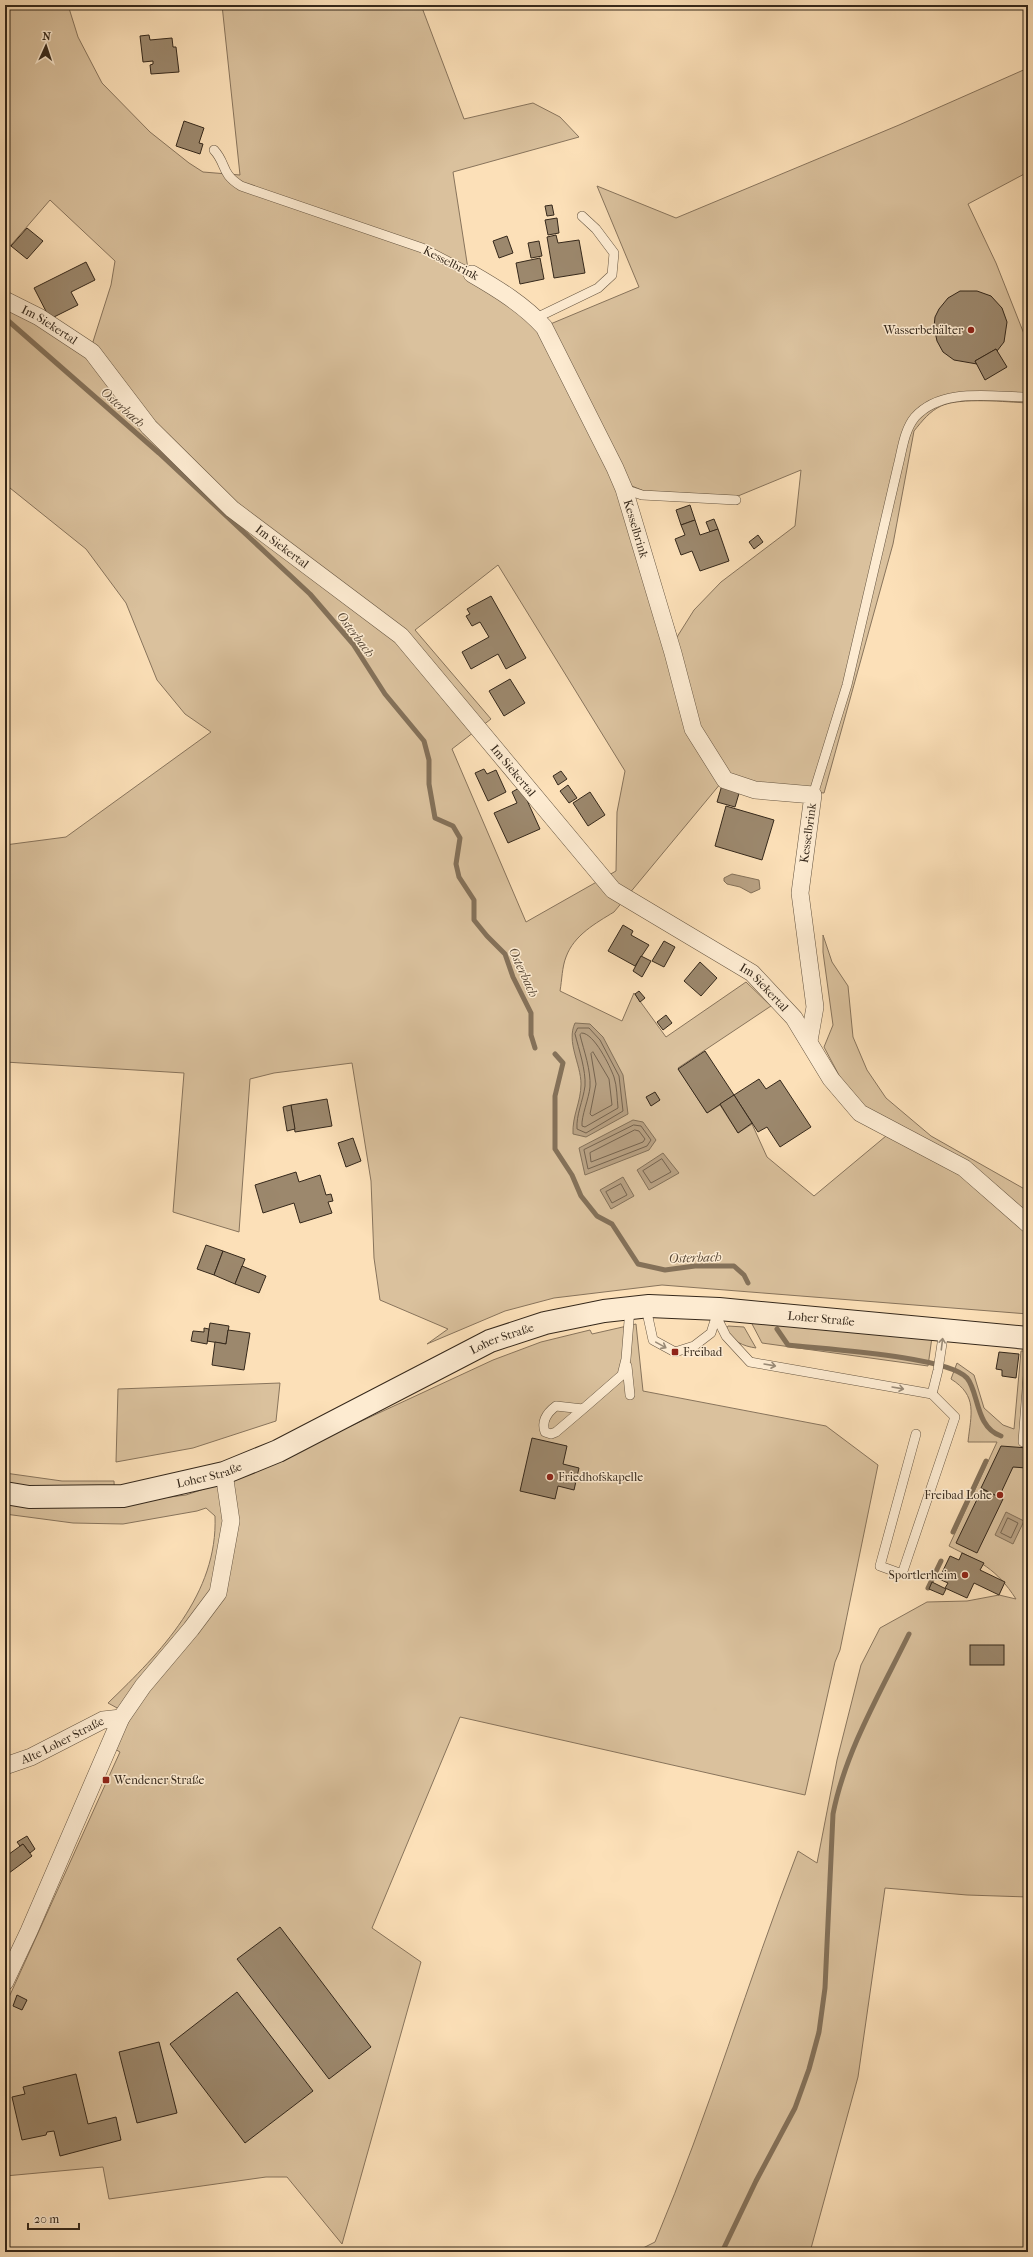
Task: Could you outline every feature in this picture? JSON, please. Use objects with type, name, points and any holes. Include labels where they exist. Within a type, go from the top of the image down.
[{"type":"street","name":"Kesselbrink","points":[[472,274],[503,292],[536,318],[544,327],[624,489],[673,653],[693,729],[726,780],[755,790],[813,796],[800,893],[815,1007],[809,1041]]},
{"type":"street","name":"Im Siekertal","points":[[5,300],[39,317],[92,352],[149,427],[232,509],[401,636],[613,890],[752,973],[794,1018],[840,1093],[860,1113],[964,1168],[1028,1224]]},
{"type":"street","name":"Loher Straße","points":[[5,1493],[29,1496],[123,1496],[224,1473],[278,1451],[490,1341],[545,1323],[639,1307],[719,1309],[1028,1338]]},
{"type":"street","points":[[5,1982],[29,1931],[121,1718],[143,1686],[191,1629],[218,1593],[231,1521],[224,1473]]},
{"type":"street","name":"Alte Loher Straße","points":[[5,1766],[31,1757],[103,1720],[121,1718]]},
{"type":"lane","name":"Kesselbrink","points":[[214,150],[218,154],[224,170],[232,180],[241,186],[422,248],[472,274]]},
{"type":"lane","points":[[536,318],[598,288],[612,275],[614,253],[596,229],[582,216]]},
{"type":"lane","points":[[813,796],[847,685],[898,466],[907,433],[915,418],[934,402],[953,397],[1028,397]]},
{"type":"lane","points":[[624,489],[642,495],[736,500]]},
{"type":"lane","points":[[639,1307],[648,1318],[653,1340],[675,1352],[694,1346],[711,1333],[719,1309]]},
{"type":"lane","points":[[583,1409],[622,1375],[639,1307]]},
{"type":"lane","points":[[719,1309],[719,1322],[726,1336],[750,1362],[932,1394],[955,1417],[902,1574],[880,1566],[916,1434]]},
{"type":"lane","points":[[932,1394],[938,1370],[944,1330]]},
{"type":"lane","points":[[626,1359],[630,1395]]},
{"type":"lane","points":[[1023,1442],[1028,1376]]},
{"type":"shaded area","points":[[5,5],[68,5],[78,37],[102,83],[150,132],[189,163],[203,172],[240,175],[222,5],[421,5],[464,119],[533,103],[560,117],[579,137],[453,172],[468,269],[548,325],[639,287],[597,186],[676,218],[899,125],[1028,68],[1028,172],[968,204],[996,263],[1028,344],[1028,403],[971,401],[949,403],[930,413],[914,431],[893,544],[824,793],[755,787],[726,777],[614,912],[586,930],[574,942],[565,961],[560,991],[622,1021],[634,993],[666,1037],[746,982],[771,1006],[678,1068],[707,1113],[720,1105],[738,1133],[752,1124],[767,1157],[814,1196],[886,1136],[883,1121],[863,1108],[841,1079],[824,1047],[833,1025],[823,952],[823,935],[832,962],[848,986],[853,1037],[867,1070],[886,1098],[931,1136],[1028,1191],[1028,1314],[662,1285],[554,1298],[505,1311],[427,1344],[448,1329],[380,1300],[374,1258],[371,1181],[352,1063],[274,1073],[250,1079],[239,1232],[173,1212],[184,1073],[5,1062],[5,845],[66,837],[211,732],[185,714],[157,680],[126,603],[86,549],[5,484],[5,290],[91,348],[111,285],[115,261],[50,200],[5,252]],"holes":[[[801,470],[795,526],[721,582],[694,610],[677,637],[627,484],[644,491],[738,496]],[[498,565],[625,771],[617,812],[616,871],[526,922],[452,749],[491,719],[415,630]]]},
{"type":"shaded area","points":[[751,1322],[932,1337],[928,1366],[762,1343]]},
{"type":"shaded area","points":[[636,1324],[643,1391],[826,1426],[878,1465],[840,1650],[835,1662],[805,1795],[460,1717],[372,1928],[421,1962],[342,2244],[287,2177],[266,2177],[109,2199],[103,2167],[5,2176],[5,2006],[120,1752],[113,1748],[130,1715],[108,1703],[148,1663],[166,1642],[182,1620],[196,1596],[207,1571],[213,1544],[215,1516],[206,1508],[197,1511],[123,1524],[73,1523],[5,1514],[5,1473],[62,1481],[114,1481],[115,1504],[186,1495],[243,1476],[493,1360],[541,1342],[590,1330],[592,1334]]},
{"type":"shaded area","points":[[728,1326],[744,1327],[756,1348],[743,1345],[735,1340],[726,1329]]},
{"type":"shaded area","points":[[1021,1351],[1028,1351],[1028,1897],[967,1895],[885,1888],[858,2077],[810,2252],[635,2252],[655,2242],[675,2194],[798,1851],[817,1863],[837,1760],[861,1665],[880,1628],[927,1602],[967,1601],[999,1595],[1016,1599],[1009,1588],[987,1567],[949,1546],[997,1442],[968,1442],[971,1406],[969,1399],[960,1385],[951,1379],[957,1363],[974,1375],[984,1408],[1003,1425],[1014,1429]]},
{"type":"shaded area","points":[[280,1383],[276,1421],[193,1448],[116,1462],[118,1389]]},
{"type":"water","points":[[732,874],[759,880],[760,889],[751,893],[740,887],[727,884],[724,881],[724,878]]},
{"type":"water","points":[[575,1023],[590,1024],[603,1037],[623,1075],[628,1114],[586,1137],[573,1134],[574,1121],[581,1091],[580,1076],[572,1038]]},
{"type":"water","points":[[633,1120],[643,1122],[656,1140],[649,1150],[585,1175],[579,1148]]},
{"type":"water","points":[[663,1153],[679,1173],[649,1190],[637,1170]]},
{"type":"water","points":[[623,1177],[634,1196],[611,1209],[600,1190]]},
{"type":"water","points":[[1006,1512],[1024,1521],[1013,1544],[995,1535]]},
{"type":"building","points":[[149,35],[150,40],[172,38],[173,47],[176,47],[179,72],[151,74],[150,65],[153,64],[153,61],[143,62],[140,36]]},
{"type":"building","points":[[184,121],[204,128],[199,143],[203,144],[200,154],[176,146]]},
{"type":"building","points":[[552,205],[554,215],[547,216],[545,206]]},
{"type":"building","points":[[557,218],[559,233],[548,235],[545,220]]},
{"type":"building","points":[[27,228],[43,241],[27,259],[11,246]]},
{"type":"building","points":[[556,235],[558,243],[579,240],[585,273],[554,278],[547,237]]},
{"type":"building","points":[[507,236],[513,253],[499,258],[493,241]]},
{"type":"building","points":[[539,241],[542,256],[531,258],[528,243]]},
{"type":"building","points":[[540,258],[544,279],[520,284],[516,263]]},
{"type":"building","points":[[86,262],[95,280],[71,292],[78,305],[50,319],[34,288]]},
{"type":"building","name":"Wasserbehälter","points":[[960,291],[977,291],[991,296],[1002,308],[1007,322],[1004,342],[997,351],[996,349],[975,361],[977,364],[954,360],[943,352],[937,341],[934,327],[935,317],[939,309],[948,298]]},
{"type":"building","points":[[996,349],[1007,367],[985,380],[975,361]]},
{"type":"building","points":[[690,505],[695,520],[681,525],[676,510]]},
{"type":"building","points":[[714,519],[718,529],[710,532],[706,522]]},
{"type":"building","points":[[695,520],[700,535],[718,529],[729,561],[700,571],[692,551],[681,555],[675,539],[685,535],[681,525]]},
{"type":"building","points":[[758,535],[763,542],[754,549],[749,542]]},
{"type":"building","points":[[491,596],[526,658],[506,669],[498,654],[471,669],[462,652],[489,637],[480,622],[472,626],[466,616],[470,614],[467,609]]},
{"type":"building","points":[[510,679],[525,703],[504,716],[489,691]]},
{"type":"building","points":[[484,769],[487,774],[496,770],[506,792],[488,801],[475,773]]},
{"type":"building","points":[[561,771],[567,779],[558,785],[553,776]]},
{"type":"building","points":[[568,785],[577,798],[569,803],[560,791]]},
{"type":"building","points":[[722,785],[740,790],[735,807],[717,802]]},
{"type":"building","points":[[521,787],[540,829],[508,843],[494,813],[517,803],[512,792]]},
{"type":"building","points":[[590,792],[605,815],[588,826],[573,803]]},
{"type":"building","points":[[726,806],[774,820],[762,860],[715,846]]},
{"type":"building","points":[[623,925],[633,931],[631,935],[649,945],[635,966],[608,951]]},
{"type":"building","points":[[664,941],[675,947],[664,967],[652,961]]},
{"type":"building","points":[[641,956],[651,961],[642,977],[633,971]]},
{"type":"building","points":[[700,962],[717,978],[701,996],[684,981]]},
{"type":"building","points":[[639,991],[645,998],[640,1002],[635,994]]},
{"type":"building","points":[[666,1015],[672,1023],[663,1030],[657,1022]]},
{"type":"building","points":[[705,1051],[734,1095],[707,1113],[678,1069]]},
{"type":"building","points":[[759,1079],[766,1089],[780,1080],[811,1127],[780,1147],[767,1127],[758,1132],[734,1095]]},
{"type":"building","points":[[655,1092],[660,1100],[651,1106],[646,1097]]},
{"type":"building","points":[[734,1095],[752,1123],[738,1133],[720,1104]]},
{"type":"building","points":[[327,1099],[332,1126],[295,1132],[291,1105]]},
{"type":"building","points":[[291,1105],[295,1129],[287,1131],[283,1107]]},
{"type":"building","points":[[353,1138],[361,1161],[346,1167],[338,1143]]},
{"type":"building","points":[[296,1172],[299,1182],[320,1175],[326,1195],[331,1194],[333,1201],[328,1202],[332,1213],[300,1223],[294,1203],[263,1213],[255,1185]]},
{"type":"building","points":[[206,1245],[223,1251],[214,1275],[197,1269]]},
{"type":"building","points":[[223,1251],[245,1259],[235,1284],[214,1275]]},
{"type":"building","points":[[242,1266],[266,1276],[259,1293],[235,1284]]},
{"type":"building","points":[[210,1323],[229,1326],[226,1344],[207,1341]]},
{"type":"building","points":[[204,1328],[209,1329],[207,1344],[191,1341],[193,1331],[204,1332]]},
{"type":"building","points":[[228,1330],[250,1333],[244,1370],[212,1365],[215,1342],[226,1344]]},
{"type":"building","points":[[999,1352],[1019,1354],[1016,1378],[1002,1376],[1002,1370],[996,1369]]},
{"type":"building","name":"Friedhofskapelle","points":[[532,1438],[567,1446],[563,1464],[579,1468],[574,1490],[558,1486],[555,1499],[520,1491]]},
{"type":"building","points":[[1001,1446],[1028,1448],[1026,1468],[1013,1467],[999,1497],[981,1488]]},
{"type":"building","points":[[982,1489],[1003,1499],[977,1553],[956,1543]]},
{"type":"building","name":"Sportlerheim","points":[[962,1553],[984,1563],[980,1570],[1005,1582],[999,1595],[974,1583],[967,1598],[945,1588],[948,1583],[939,1579],[950,1556],[959,1560]]},
{"type":"building","points":[[932,1582],[946,1589],[943,1595],[929,1589]]},
{"type":"building","points":[[970,1645],[1004,1645],[1004,1665],[970,1665]]},
{"type":"building","points":[[27,1836],[35,1849],[30,1853],[23,1844],[20,1846],[17,1842]]},
{"type":"building","points":[[23,1844],[32,1856],[5,1876],[5,1857]]},
{"type":"building","points":[[280,1927],[371,2047],[329,2079],[237,1959]]},
{"type":"building","points":[[237,1992],[313,2091],[245,2143],[170,2044]]},
{"type":"building","points":[[17,1995],[27,2000],[22,2010],[13,2006]]},
{"type":"building","points":[[159,2042],[177,2113],[137,2123],[119,2052]]},
{"type":"building","points":[[76,2074],[88,2124],[116,2117],[121,2140],[60,2156],[54,2131],[47,2132],[46,2135],[22,2140],[12,2097],[25,2094],[23,2087]]},
{"type":"waterway","name":"Osterbach","points":[[5,318],[159,453],[310,594],[353,644],[385,694],[424,741],[429,760],[429,784],[435,818],[453,826],[460,838],[456,864],[459,877],[474,900],[474,920],[505,954],[513,977],[531,1013],[531,1035],[535,1048]]},
{"type":"waterway","name":"Osterbach","points":[[555,1054],[563,1063],[555,1096],[555,1149],[572,1175],[581,1196],[597,1216],[612,1224],[638,1264],[665,1270],[695,1266],[734,1266],[744,1275],[748,1283]]},
{"type":"waterway","name":"Osterbach","points":[[777,1329],[788,1345],[854,1351],[911,1359],[936,1364],[955,1370],[967,1378],[971,1384],[986,1425],[1001,1436]]},
{"type":"waterway","points":[[953,1532],[986,1461]]},
{"type":"waterway","points":[[928,1588],[941,1561]]},
{"type":"waterway","points":[[722,2252],[756,2181],[795,2108],[809,2069],[819,2032],[825,1988],[833,1814],[846,1768],[855,1745],[909,1634]]},
{"type":"place","name":"Wasserbehälter","points":[[971,330]]},
{"type":"place","name":"Freibad","points":[[675,1352]]},
{"type":"place","name":"Friedhofskapelle","points":[[550,1477]]},
{"type":"place","name":"Freibad Lohe","points":[[1000,1495]]},
{"type":"place","name":"Sportlerheim","points":[[965,1575]]},
{"type":"place","name":"Wendener Straße","points":[[106,1780]]}]
